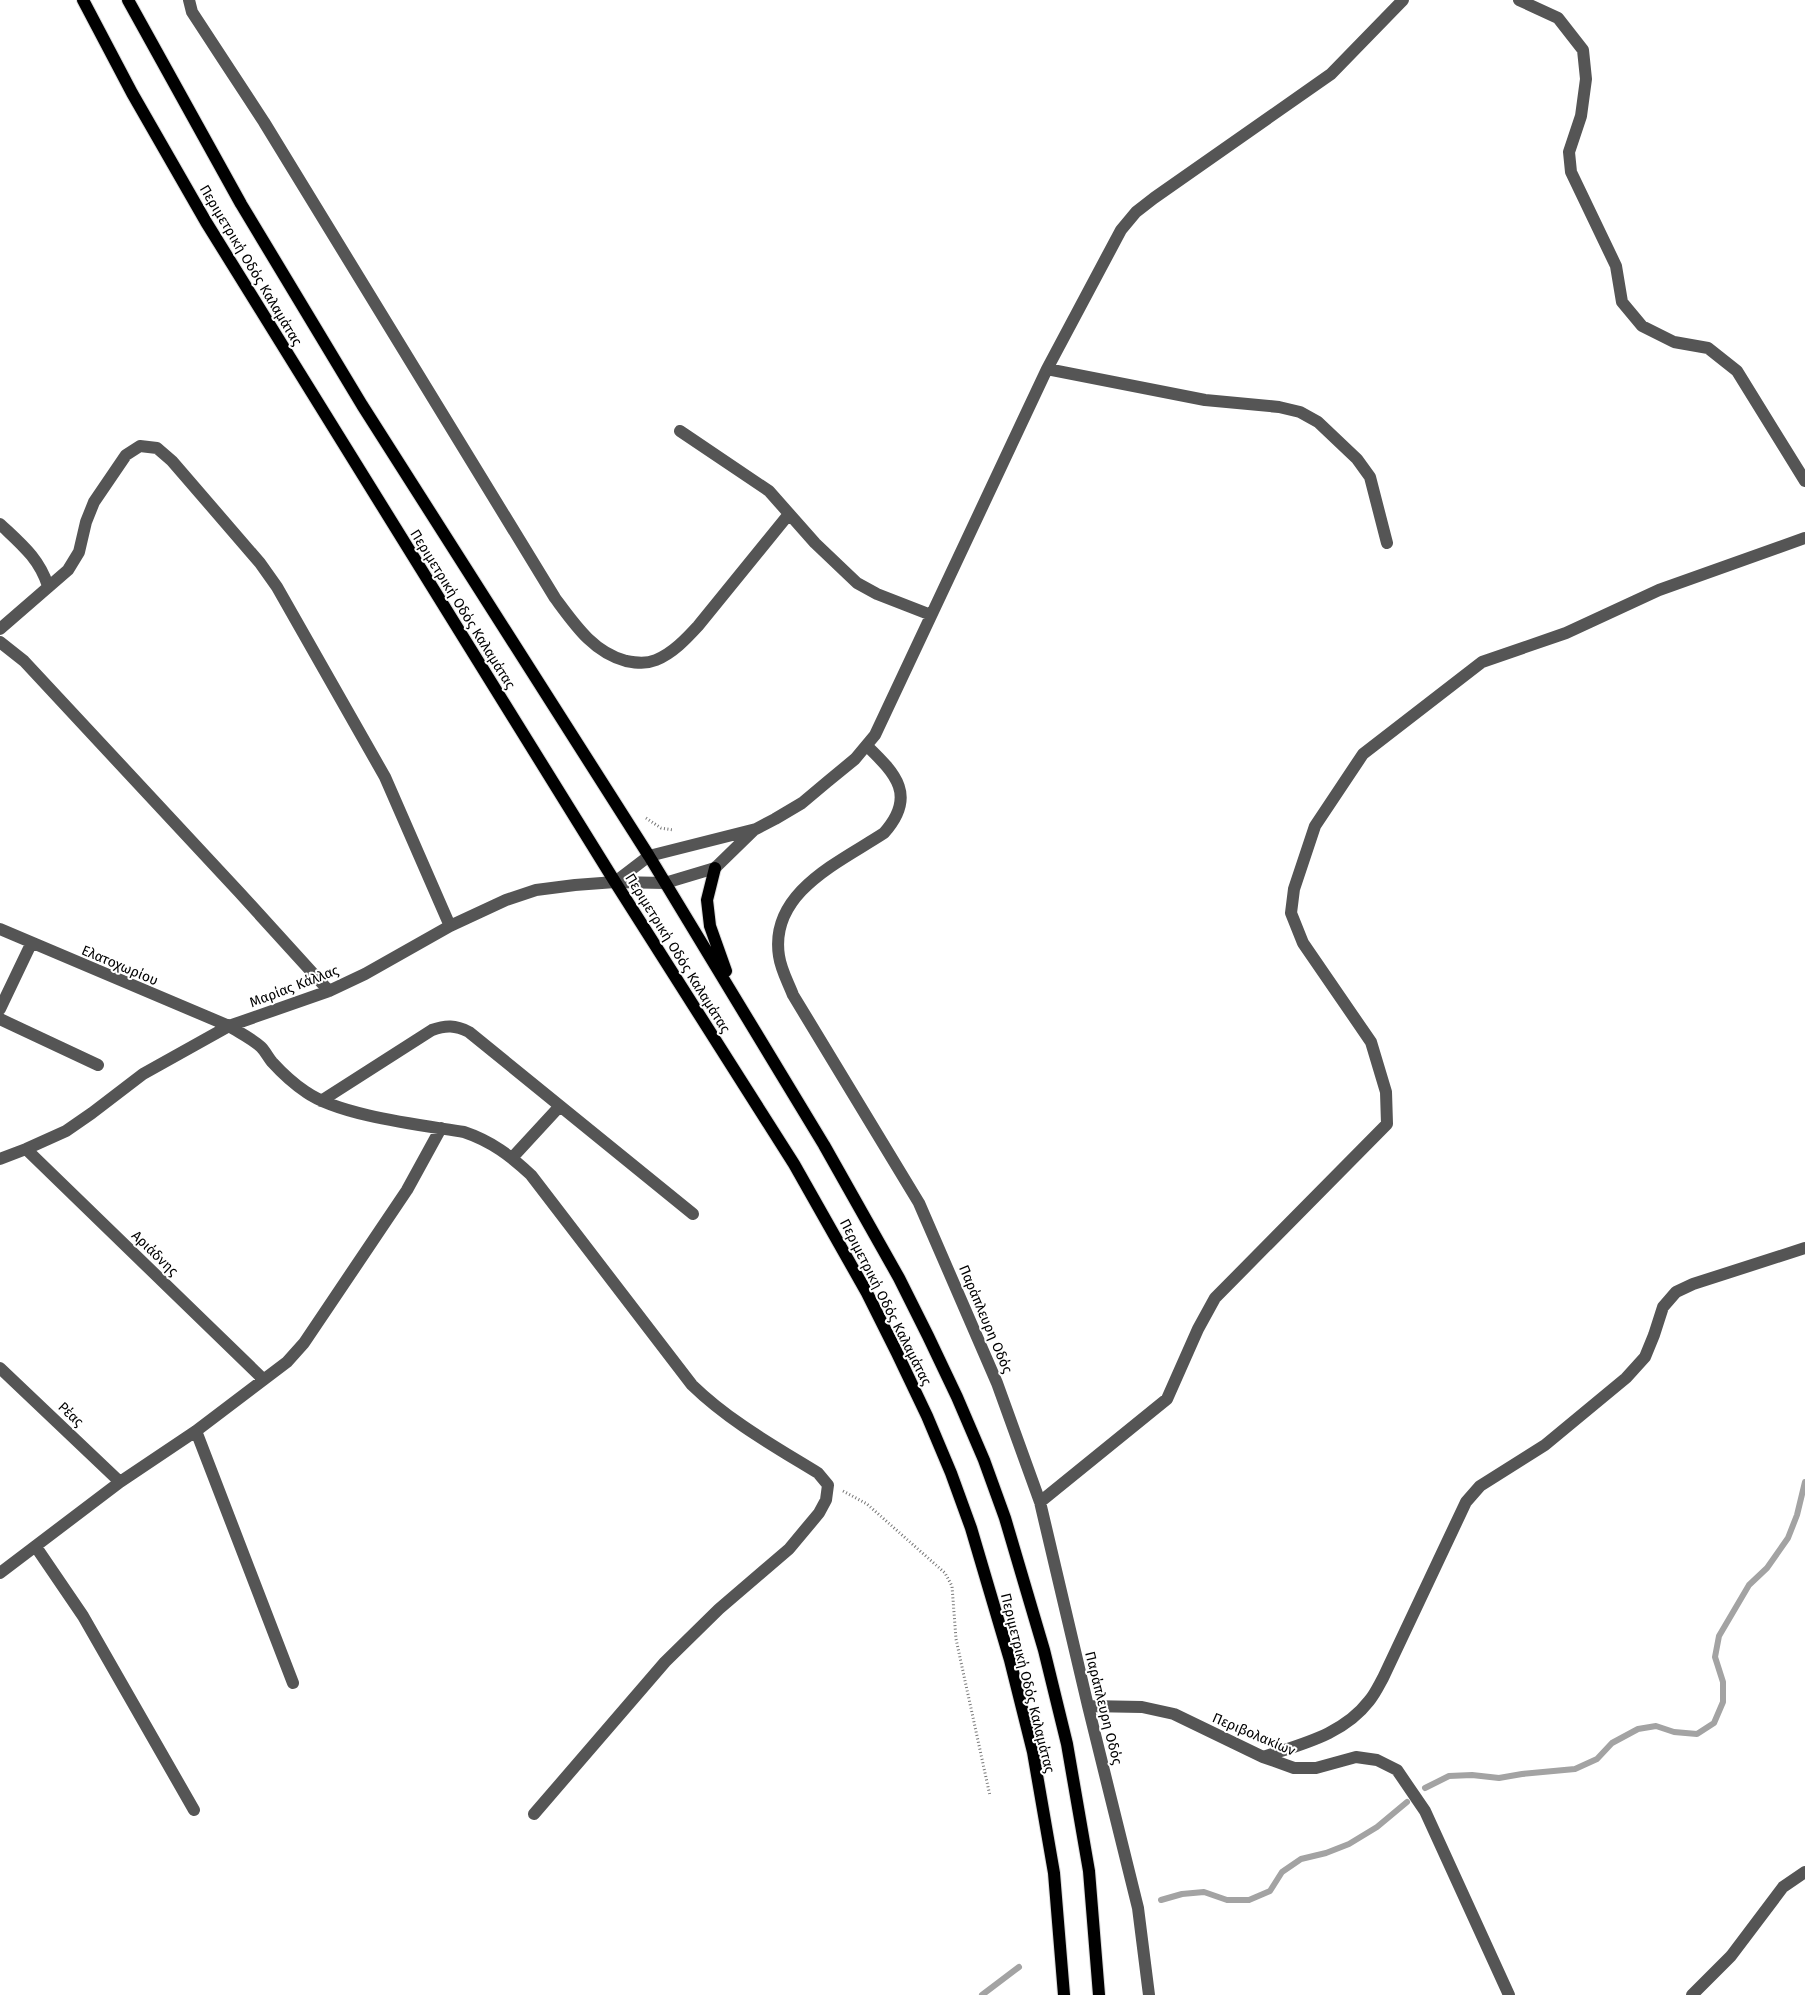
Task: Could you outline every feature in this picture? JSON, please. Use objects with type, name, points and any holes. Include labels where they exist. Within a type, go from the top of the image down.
[{"type":"main road","name":"Περιμετρική Οδός Καλαμάτας","points":[[83,0],[132,93],[206,222],[615,882],[794,1164],[868,1293],[952,1473],[971,1528],[1010,1660],[1032,1752],[1054,1873],[1064,1995]]},
{"type":"main road","name":"Περιμετρική Οδός Καλαμάτας","points":[[128,0],[241,204],[362,405],[650,856],[824,1145],[899,1278],[957,1397],[984,1460],[1005,1518],[1041,1641],[1067,1744],[1089,1871],[1099,1995]]},
{"type":"main road","points":[[715,868],[707,900],[710,926],[720,959],[744,1015]]},
{"type":"street","points":[[189,0],[192,12],[289,163],[556,598],[596,647],[606,654],[635,663],[646,664],[669,654],[698,626],[789,514]]},
{"type":"street","points":[[615,882],[650,856],[756,828],[775,819],[809,797],[867,746],[887,713],[1047,369],[1120,230],[1136,212],[1154,198],[1331,74],[1403,0]]},
{"type":"street","points":[[1519,0],[1558,18],[1583,50],[1586,78],[1581,116],[1568,152],[1571,172],[1616,266],[1622,302],[1642,326],[1674,342],[1708,348],[1737,371],[1805,481]]},
{"type":"street","points":[[1047,369],[1204,400],[1279,407],[1300,412],[1318,422],[1357,459],[1370,477],[1387,543]]},
{"type":"street","points":[[680,430],[769,491],[832,560],[857,583],[877,594],[931,615]]},
{"type":"street","points":[[0,629],[68,570],[79,552],[86,522],[94,502],[126,455],[140,446],[157,448],[172,461],[260,563],[277,587],[385,778],[450,926]]},
{"type":"street","points":[[0,524],[35,559],[43,571],[48,586]]},
{"type":"street","points":[[1040,1502],[1167,1399],[1198,1329],[1215,1298],[1387,1124],[1386,1092],[1371,1042],[1303,943],[1291,913],[1294,890],[1315,826],[1363,754],[1482,662],[1566,633],[1659,590],[1805,538]]},
{"type":"street","points":[[0,642],[24,661],[329,991]]},
{"type":"street","name":"Παράπλευρη Οδός","points":[[867,746],[889,767],[898,780],[900,793],[892,825],[884,834],[814,879],[793,900],[787,910],[780,932],[778,943],[780,963],[794,995],[919,1203],[997,1383],[1040,1502],[1138,1908],[1149,1995]]},
{"type":"street","points":[[715,868],[756,828]]},
{"type":"street","name":"Μαρίας Κάλλας","points":[[0,1159],[66,1131],[143,1074],[229,1026],[329,991],[364,974],[450,926],[506,900],[536,890],[575,885],[615,882],[665,883],[715,868]]},
{"type":"street","name":"Ελατοχωρίου","points":[[0,929],[31,944],[229,1026],[253,1040],[263,1049],[282,1073],[307,1093],[321,1101],[357,1112],[477,1137],[512,1158],[537,1183],[692,1385],[734,1421],[818,1473],[828,1484]]},
{"type":"street","points":[[0,1009],[31,944]]},
{"type":"street","points":[[0,1019],[98,1065]]},
{"type":"street","points":[[321,1101],[432,1030],[444,1026],[457,1026],[469,1032],[693,1214]]},
{"type":"street","points":[[512,1158],[559,1107]]},
{"type":"street","points":[[0,1573],[120,1482],[196,1431],[287,1362],[304,1342],[399,1203],[441,1128]]},
{"type":"street","name":"Αριάδνης","points":[[26,1149],[264,1379]]},
{"type":"street","points":[[1263,1757],[1330,1734],[1353,1718],[1369,1701],[1383,1678],[1466,1502],[1480,1486],[1545,1444],[1626,1378],[1645,1357],[1663,1307],[1676,1292],[1693,1284],[1805,1248]]},
{"type":"street","name":"Ρέας","points":[[0,1368],[120,1482]]},
{"type":"street","points":[[196,1431],[293,1683]]},
{"type":"street","points":[[534,1814],[665,1662],[719,1609],[789,1550],[819,1513],[826,1500],[828,1484]]},
{"type":"street","points":[[36,1547],[83,1616],[194,1810]]},
{"type":"street","name":"Περιβολακίων","points":[[1088,1706],[1142,1707],[1174,1714],[1263,1757],[1294,1768],[1316,1768],[1356,1758],[1377,1760],[1397,1770],[1425,1810],[1509,1995]]},
{"type":"street","points":[[1692,1995],[1731,1956],[1783,1887],[1805,1872]]},
{"type":"path","points":[[642,814],[661,828],[673,830]]},
{"type":"path","points":[[828,1484],[852,1494],[867,1504],[945,1573],[952,1586],[956,1639],[990,1796]]},
{"type":"waterway","points":[[1425,1788],[1449,1776],[1472,1775],[1499,1778],[1575,1769],[1597,1759],[1612,1743],[1638,1729],[1656,1726],[1674,1732],[1697,1734],[1714,1723],[1723,1702],[1723,1682],[1715,1657],[1719,1636],[1749,1585],[1767,1568],[1788,1538],[1797,1515],[1805,1482]]},
{"type":"waterway","points":[[1161,1900],[1182,1894],[1204,1892],[1227,1900],[1249,1900],[1270,1891],[1282,1872],[1301,1859],[1326,1853],[1349,1844],[1377,1827],[1407,1802]]},
{"type":"waterway","points":[[982,1995],[1019,1967]]}]
